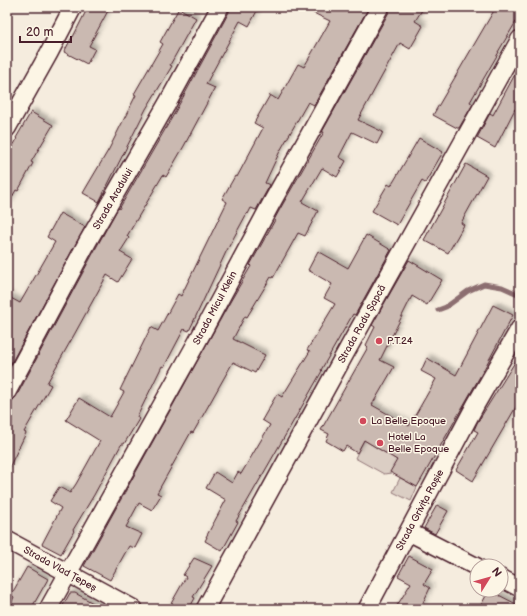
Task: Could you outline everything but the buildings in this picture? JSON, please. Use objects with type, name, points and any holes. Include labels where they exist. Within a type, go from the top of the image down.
[{"type":"street","points":[[7,128],[12,107],[49,54],[73,7]]},
{"type":"street","name":"Strada Aradului","points":[[7,392],[88,242],[167,104],[220,7]]},
{"type":"street","name":"Strada Micul Klein","points":[[48,609],[197,342],[271,204],[380,7]]},
{"type":"street","name":"Strada Radu Șapcă","points":[[205,609],[520,39]]},
{"type":"street","name":"Strada Grivița Roșie","points":[[367,609],[476,404],[514,353],[520,328]]},
{"type":"street","points":[[408,532],[469,563]]},
{"type":"street","name":"Strada Vlad Țepeș","points":[[7,540],[134,609]]},
{"type":"street","points":[[509,582],[520,588]]},
{"type":"shaded area","points":[[364,440],[397,460],[395,471],[384,474],[355,458]]},
{"type":"shaded area","points":[[400,478],[417,487],[411,501],[393,492]]},
{"type":"waterway","points":[[438,310],[446,307],[468,291],[484,284],[502,287],[520,295]]},
{"type":"place","name":"P.T.24","points":[[379,341]]},
{"type":"place","name":"La Belle Epoque","points":[[363,421]]},
{"type":"place","name":"Hotel La Belle Epoque","points":[[380,443]]}]
